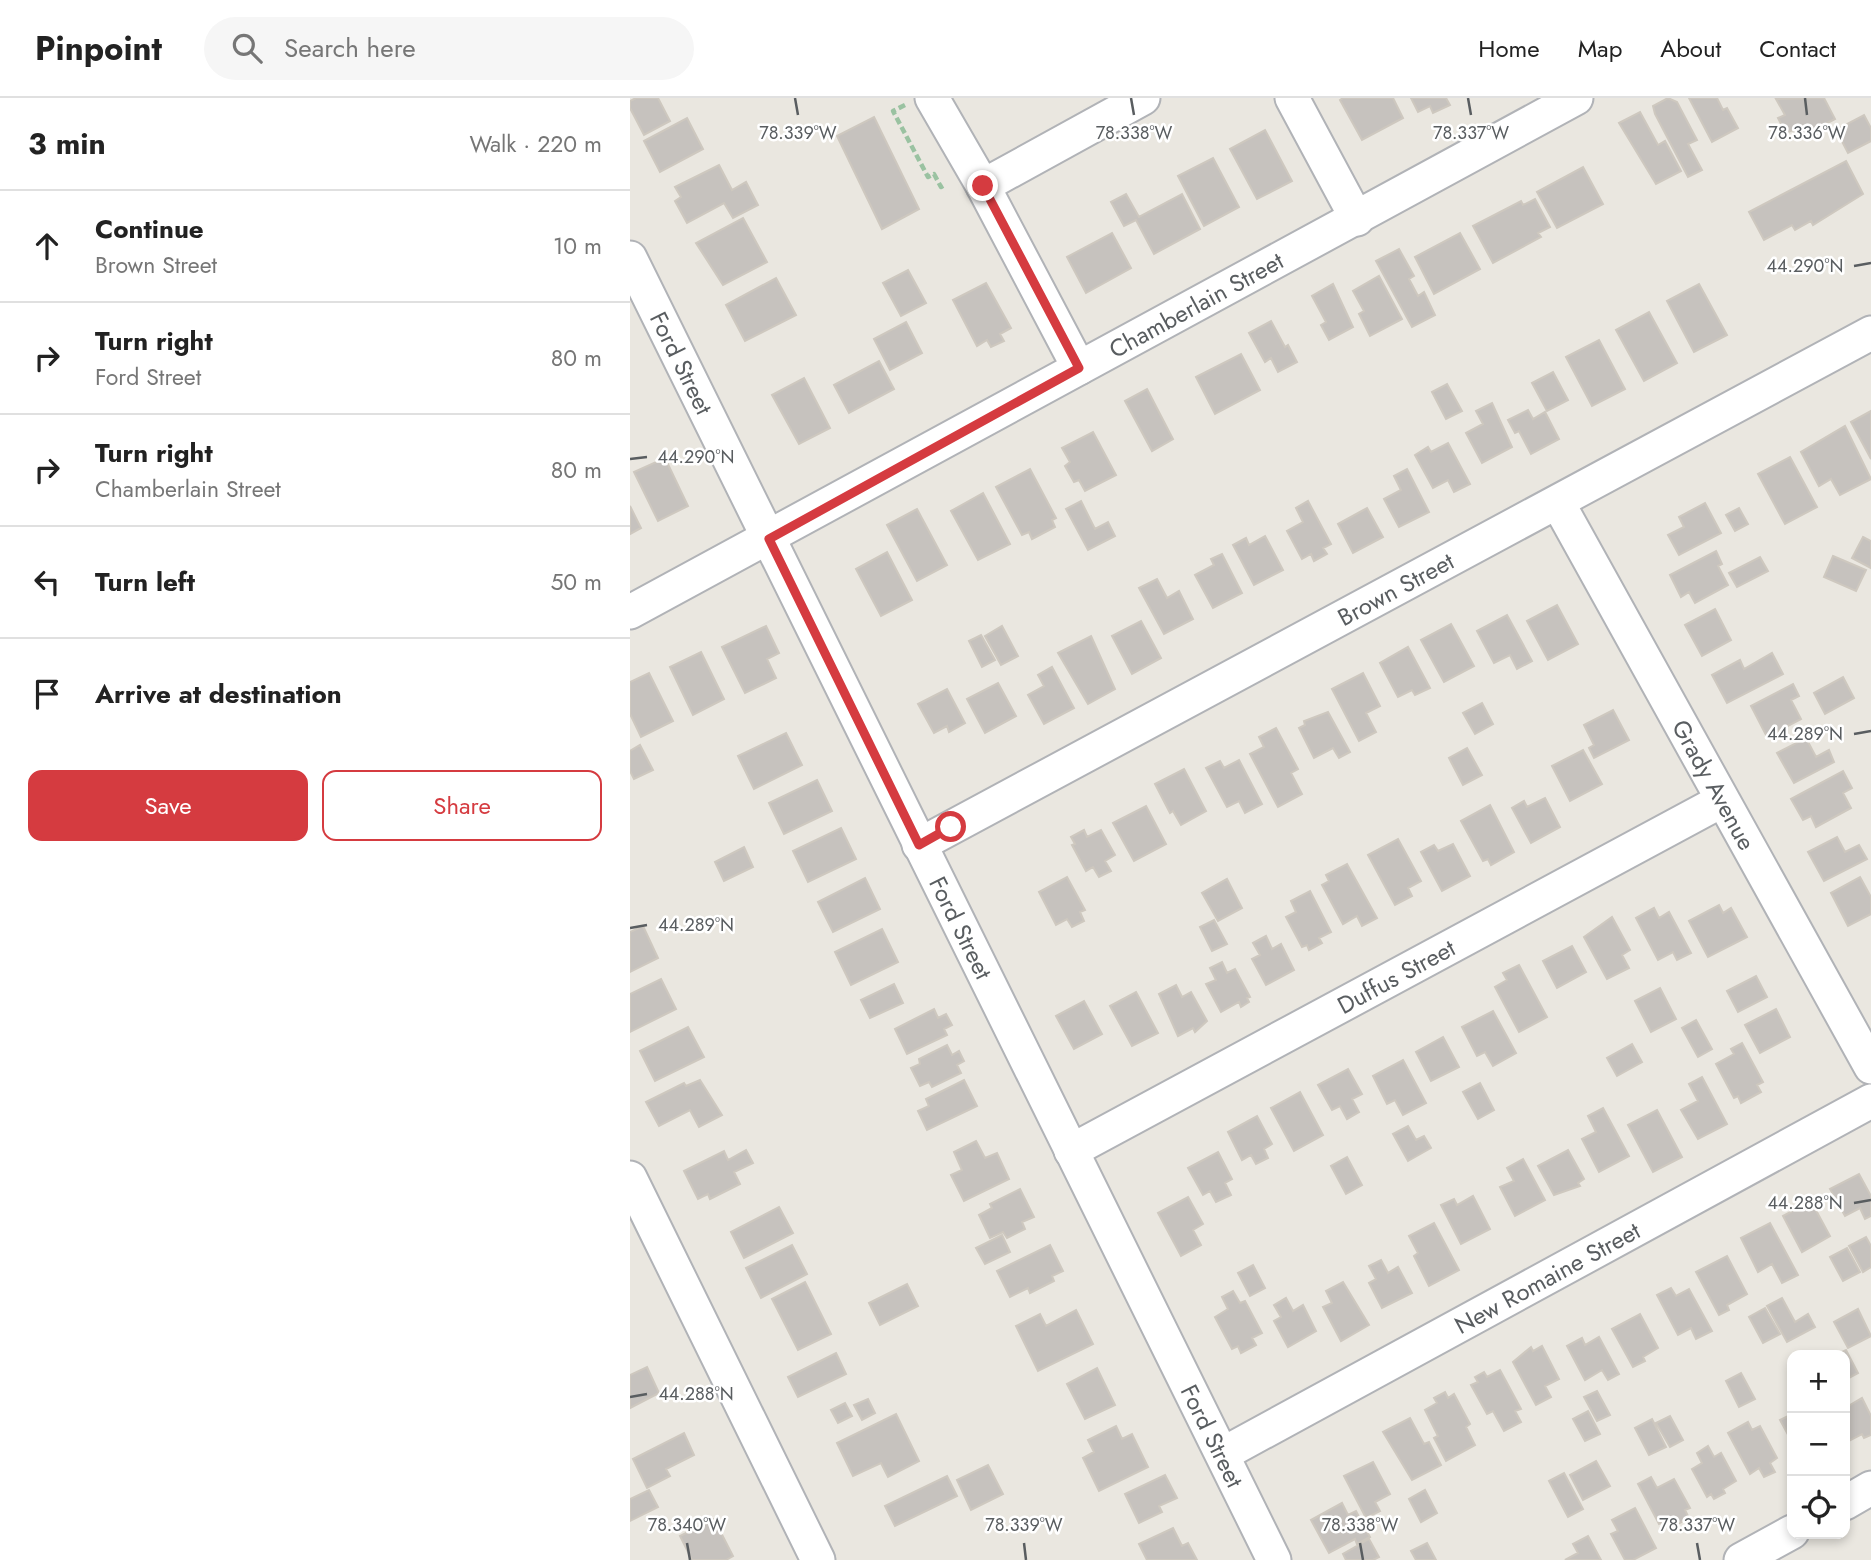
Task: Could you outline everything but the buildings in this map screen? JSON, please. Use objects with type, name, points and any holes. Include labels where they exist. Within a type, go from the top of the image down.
[{"type":"street","points":[[932,98],[983,186],[1079,368]]},
{"type":"street","points":[[983,186],[1143,98]]},
{"type":"street","points":[[1292,98],[1357,219]]},
{"type":"street","name":"Chamberlain Street","points":[[630,612],[769,539],[1576,98]]},
{"type":"street","name":"Ford Street","points":[[630,258],[1275,1560]]},
{"type":"street","name":"Brown Street","points":[[919,845],[1871,334]]},
{"type":"street","name":"Grady Avenue","points":[[1558,503],[1871,1067]]},
{"type":"street","name":"Duffus Street","points":[[1071,1152],[1721,801]]},
{"type":"street","name":"New Romaine Street","points":[[1223,1454],[1871,1101]]},
{"type":"street","points":[[630,1178],[818,1560]]},
{"type":"street","points":[[1850,1500],[1871,1488]]},
{"type":"street","points":[[1741,1560],[1787,1535]]},
{"type":"route","points":[[951,827],[919,845],[769,539],[1079,368],[983,186]]}]
